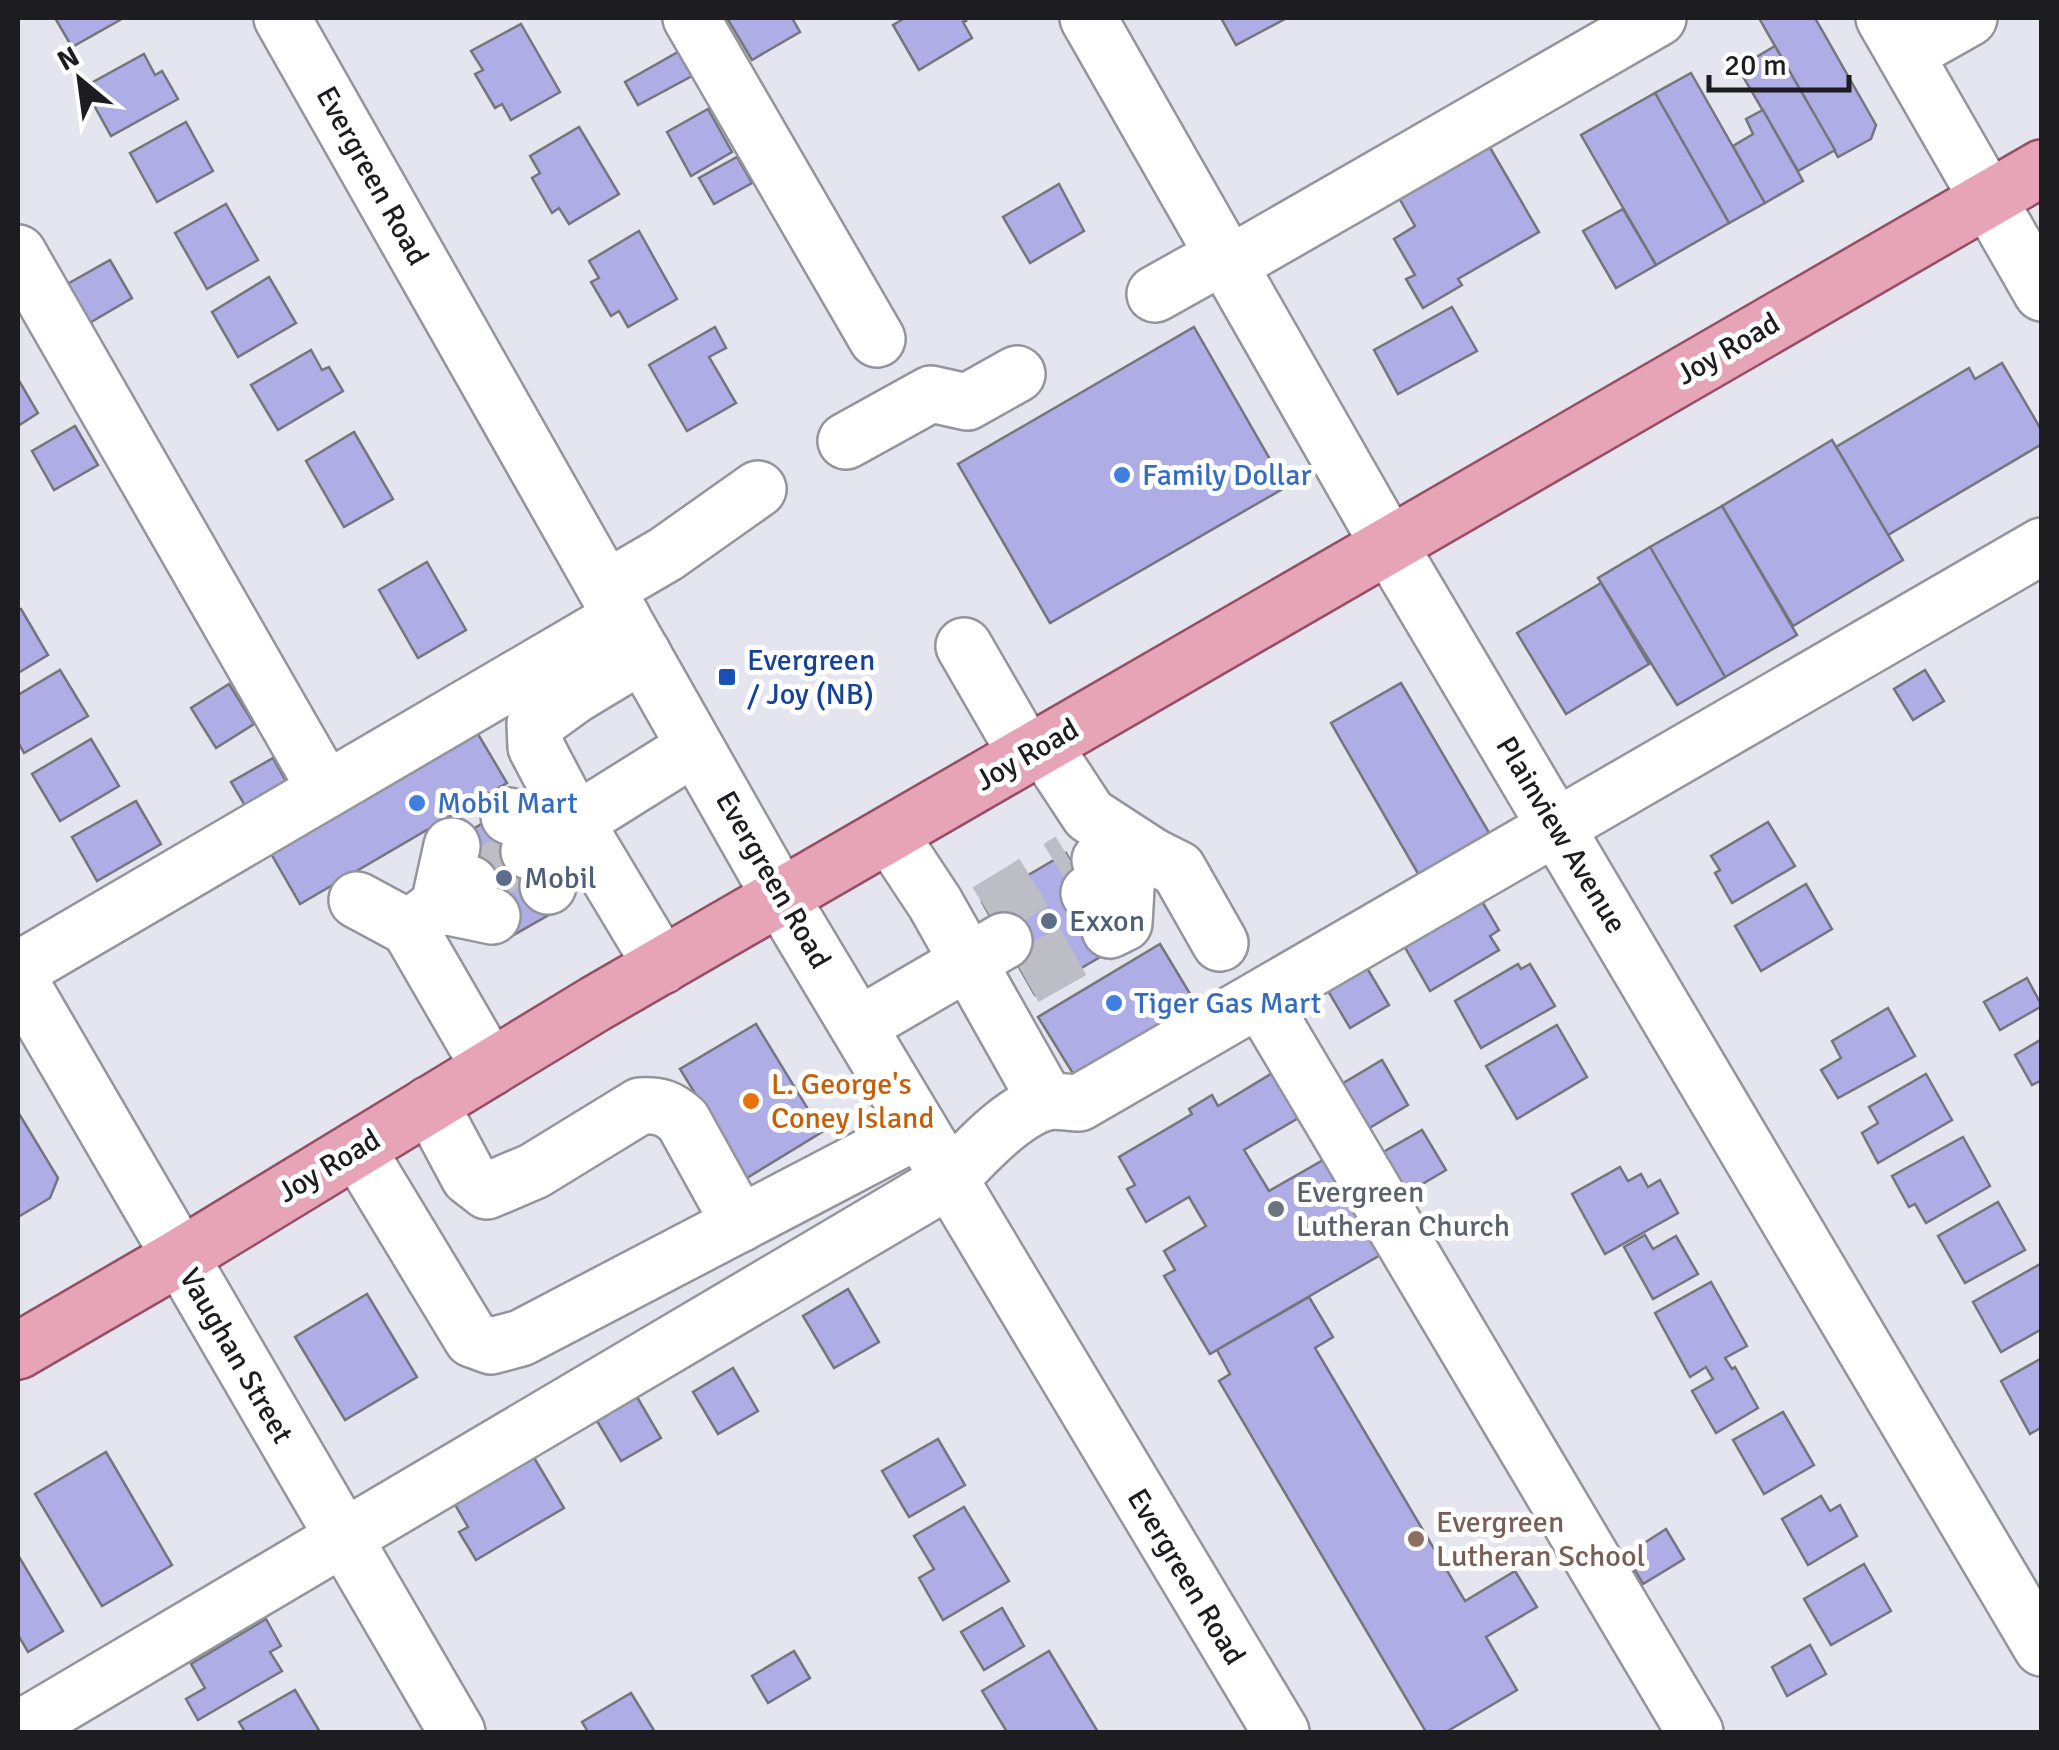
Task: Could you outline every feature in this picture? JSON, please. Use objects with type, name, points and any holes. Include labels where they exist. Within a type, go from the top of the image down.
[{"type":"main road","name":"Joy Road","points":[[18,1351],[662,966],[2042,168]]},
{"type":"street","name":"Evergreen Road","points":[[282,18],[781,898],[1281,1732]]},
{"type":"street","points":[[692,18],[877,338]]},
{"type":"street","name":"Plainview Avenue","points":[[1088,18],[1390,545],[2042,1648]]},
{"type":"street","points":[[1155,294],[1225,260],[1658,18]]},
{"type":"street","points":[[1969,18],[1895,36],[2042,293]]},
{"type":"street","points":[[18,253],[326,790]]},
{"type":"street","points":[[846,441],[931,394],[967,402],[1016,374]]},
{"type":"street","points":[[662,966],[543,842],[535,724],[575,695],[666,554],[758,489]]},
{"type":"street","points":[[18,1730],[949,1180],[995,1133],[1047,1102],[1079,1103],[2042,546]]},
{"type":"street","points":[[18,970],[624,620]]},
{"type":"street","points":[[964,646],[1035,750],[1089,815],[1110,882],[1178,868],[1220,942]]},
{"type":"street","points":[[543,842],[696,747]]},
{"type":"street","points":[[890,835],[935,903],[996,948],[1047,1102]]},
{"type":"street","points":[[357,900],[453,896],[490,1068]]},
{"type":"street","points":[[858,1026],[996,948]]},
{"type":"street","name":"Vaughan Street","points":[[18,978],[457,1732]]},
{"type":"street","points":[[1260,999],[1694,1732]]},
{"type":"street","points":[[430,1104],[469,1177],[487,1191],[534,1170],[640,1106],[670,1109],[683,1121],[740,1224]]},
{"type":"street","points":[[357,1149],[472,1340],[492,1346],[522,1338],[920,1130]]},
{"type":"building","points":[[55,18],[119,18],[120,20],[72,47]]},
{"type":"building","points":[[727,18],[792,18],[800,32],[752,60]]},
{"type":"building","points":[[905,18],[964,18],[972,38],[919,70],[893,25]]},
{"type":"building","points":[[1221,18],[1287,18],[1236,45]]},
{"type":"building","points":[[1759,18],[1815,18],[1876,125],[1871,139],[1838,157]]},
{"type":"building","points":[[521,24],[560,92],[511,120],[502,104],[495,108],[475,74],[483,70],[471,51]]},
{"type":"building","points":[[1775,46],[1835,150],[1798,171],[1738,68]]},
{"type":"building","points":[[678,52],[692,76],[638,105],[625,82]]},
{"type":"building","points":[[144,54],[155,75],[162,71],[178,99],[111,136],[84,87]]},
{"type":"building","points":[[1691,73],[1765,203],[1729,223],[1655,93]]},
{"type":"building","points":[[1655,93],[1729,223],[1656,265],[1581,135]]},
{"type":"building","points":[[708,109],[732,152],[691,176],[667,132]]},
{"type":"building","points":[[1763,110],[1803,181],[1765,203],[1733,146],[1753,134],[1746,119]]},
{"type":"building","points":[[186,122],[213,171],[157,202],[130,153]]},
{"type":"building","points":[[579,127],[619,194],[569,224],[559,208],[552,213],[532,178],[540,173],[530,156]]},
{"type":"building","points":[[1485,139],[1539,232],[1458,279],[1462,285],[1423,308],[1406,279],[1415,275],[1394,239],[1415,226],[1395,191]]},
{"type":"building","points":[[737,157],[752,183],[714,204],[699,178]]},
{"type":"building","points":[[1059,184],[1084,231],[1030,263],[1003,217]]},
{"type":"building","points":[[226,204],[258,260],[207,289],[175,233]]},
{"type":"building","points":[[1623,209],[1656,265],[1616,288],[1583,231]]},
{"type":"building","points":[[639,231],[677,299],[628,327],[619,311],[611,316],[591,282],[599,278],[589,261]]},
{"type":"building","points":[[110,260],[132,298],[86,325],[64,286]]},
{"type":"building","points":[[269,277],[296,323],[238,357],[212,312]]},
{"type":"building","points":[[1452,307],[1477,351],[1398,394],[1374,350]]},
{"type":"building","points":[[715,327],[726,348],[709,357],[736,403],[687,431],[649,365]]},
{"type":"building","name":"Family Dollar","points":[[1194,327],[1286,487],[1050,623],[958,464]]},
{"type":"building","points":[[311,350],[322,370],[329,367],[343,391],[278,430],[251,385]]},
{"type":"building","points":[[2002,363],[2042,431],[2042,444],[1888,535],[1836,447],[1969,368],[1975,379]]},
{"type":"building","points":[[18,379],[38,413],[18,426]]},
{"type":"building","points":[[75,426],[98,465],[54,490],[32,451]]},
{"type":"building","points":[[354,432],[393,499],[344,527],[306,461]]},
{"type":"building","points":[[1832,440],[1903,560],[1793,626],[1722,506]]},
{"type":"building","points":[[1722,506],[1797,635],[1725,677],[1650,547]]},
{"type":"building","points":[[1650,547],[1725,677],[1677,705],[1598,578]]},
{"type":"building","points":[[427,562],[466,630],[418,658],[379,590]]},
{"type":"building","points":[[1601,583],[1649,664],[1566,714],[1517,633]]},
{"type":"building","points":[[21,609],[48,655],[18,673],[18,611]]},
{"type":"building","points":[[60,670],[88,716],[24,753],[18,742],[18,695]]},
{"type":"building","points":[[1925,670],[1944,701],[1913,720],[1894,689]]},
{"type":"building","points":[[1401,683],[1491,836],[1420,877],[1331,723]]},
{"type":"building","points":[[229,684],[254,724],[216,748],[191,708]]},
{"type":"building","points":[[472,724],[507,783],[300,904],[266,845]]},
{"type":"building","points":[[91,739],[119,786],[60,821],[32,774]]},
{"type":"building","points":[[273,758],[288,785],[247,809],[231,782]]},
{"type":"building","points":[[136,801],[161,844],[97,881],[72,837]]},
{"type":"building","points":[[506,810],[561,908],[505,940],[450,842]]},
{"type":"building","points":[[1768,822],[1795,866],[1732,903],[1715,873],[1720,870],[1711,856]]},
{"type":"building","points":[[1066,853],[1119,946],[1035,995],[982,902]]},
{"type":"building","points":[[1806,884],[1832,929],[1761,971],[1735,926]]},
{"type":"building","points":[[1480,898],[1499,930],[1490,936],[1499,950],[1430,991],[1403,944]]},
{"type":"building","points":[[1160,944],[1198,1007],[1077,1080],[1038,1017]]},
{"type":"building","points":[[1518,964],[1521,969],[1530,964],[1555,1006],[1481,1048],[1455,1001]]},
{"type":"building","points":[[1367,968],[1389,1005],[1350,1028],[1328,991]]},
{"type":"building","points":[[2027,978],[2042,1006],[2000,1030],[1984,1002]]},
{"type":"building","points":[[1888,1008],[1915,1056],[1838,1098],[1821,1070],[1841,1058],[1832,1041]]},
{"type":"building","name":"L. George's Coney Island","points":[[756,1024],[822,1132],[747,1178],[680,1069]]},
{"type":"building","points":[[1557,1025],[1587,1077],[1517,1119],[1486,1066]]},
{"type":"building","points":[[2042,1039],[2042,1080],[2032,1085],[2015,1055]]},
{"type":"building","points":[[1382,1060],[1408,1105],[1361,1133],[1335,1088]]},
{"type":"building","name":"Evergreen Lutheran Church","points":[[1274,1072],[1300,1117],[1244,1150],[1269,1191],[1325,1159],[1382,1254],[1210,1354],[1164,1276],[1175,1270],[1164,1251],[1206,1226],[1189,1197],[1146,1222],[1127,1189],[1135,1185],[1119,1157],[1192,1114],[1189,1109],[1212,1095],[1218,1106]]},
{"type":"building","points":[[1926,1074],[1952,1120],[1878,1163],[1862,1133],[1878,1123],[1869,1107]]},
{"type":"building","points":[[18,1112],[58,1178],[50,1198],[18,1217]]},
{"type":"building","points":[[1422,1130],[1446,1170],[1402,1196],[1378,1155]]},
{"type":"building","points":[[1963,1137],[1990,1186],[1926,1223],[1915,1204],[1909,1207],[1892,1176]]},
{"type":"building","points":[[1620,1167],[1628,1181],[1641,1174],[1648,1187],[1660,1180],[1678,1213],[1605,1254],[1572,1194]]},
{"type":"building","points":[[1998,1202],[2025,1250],[1965,1283],[1938,1236]]},
{"type":"building","points":[[1645,1235],[1653,1249],[1676,1236],[1698,1274],[1653,1299],[1624,1247]]},
{"type":"building","points":[[2042,1263],[2042,1329],[2001,1352],[1973,1302]]},
{"type":"building","points":[[1711,1282],[1747,1346],[1725,1358],[1732,1369],[1735,1367],[1758,1408],[1716,1433],[1692,1391],[1713,1379],[1706,1367],[1690,1377],[1655,1313]]},
{"type":"building","points":[[848,1289],[879,1342],[834,1368],[803,1316]]},
{"type":"building","points":[[367,1294],[417,1377],[345,1420],[295,1337]]},
{"type":"building","name":"Evergreen Lutheran School","points":[[1309,1297],[1333,1337],[1315,1348],[1465,1601],[1515,1571],[1537,1607],[1486,1637],[1517,1690],[1446,1732],[1426,1732],[1219,1381],[1230,1374],[1217,1350]]},
{"type":"building","points":[[2042,1358],[2042,1427],[2030,1434],[2001,1381]]},
{"type":"building","points":[[733,1368],[758,1411],[718,1434],[693,1392]]},
{"type":"building","points":[[637,1397],[661,1438],[621,1461],[597,1421]]},
{"type":"building","points":[[1783,1412],[1814,1465],[1764,1494],[1733,1440]]},
{"type":"building","points":[[938,1439],[965,1485],[909,1517],[882,1471]]},
{"type":"building","points":[[106,1452],[172,1565],[102,1606],[35,1494]]},
{"type":"building","points":[[533,1456],[564,1508],[476,1560],[459,1532],[468,1527],[454,1503]]},
{"type":"building","points":[[1821,1496],[1830,1511],[1840,1505],[1857,1536],[1808,1565],[1782,1519]]},
{"type":"building","points":[[964,1507],[1009,1581],[943,1620],[919,1578],[934,1569],[914,1536]]},
{"type":"building","points":[[1666,1529],[1684,1559],[1643,1584],[1626,1555]]},
{"type":"building","points":[[18,1555],[63,1631],[28,1652],[18,1635]]},
{"type":"building","points":[[1864,1564],[1891,1611],[1831,1645],[1804,1599]]},
{"type":"building","points":[[1002,1608],[1024,1646],[984,1670],[961,1632]]},
{"type":"building","points":[[266,1619],[281,1646],[270,1652],[282,1671],[198,1720],[186,1699],[205,1688],[191,1664]]},
{"type":"building","points":[[1810,1645],[1826,1674],[1787,1696],[1772,1667]]},
{"type":"building","points":[[794,1651],[810,1678],[768,1703],[752,1676]]},
{"type":"building","points":[[1049,1651],[1098,1732],[1007,1732],[982,1691]]},
{"type":"building","points":[[295,1690],[320,1732],[245,1732],[239,1722]]},
{"type":"building","points":[[631,1693],[655,1732],[588,1732],[582,1722]]},
{"type":"tunnel","points":[[472,883],[529,851]]},
{"type":"tunnel","points":[[987,911],[1070,860]]},
{"type":"tunnel","points":[[1025,978],[1110,930]]},
{"type":"place","name":"Family Dollar","points":[[1122,475]]},
{"type":"place","name":"Evergreen / Joy (NB)","points":[[727,677]]},
{"type":"place","name":"Mobil Mart","points":[[417,803]]},
{"type":"place","name":"Mobil","points":[[504,878]]},
{"type":"place","name":"Exxon","points":[[1049,921]]},
{"type":"place","name":"Tiger Gas Mart","points":[[1114,1003]]},
{"type":"place","name":"L. George's Coney Island","points":[[751,1101]]},
{"type":"place","name":"Evergreen Lutheran Church","points":[[1276,1209]]},
{"type":"place","name":"Evergreen Lutheran School","points":[[1416,1539]]}]
